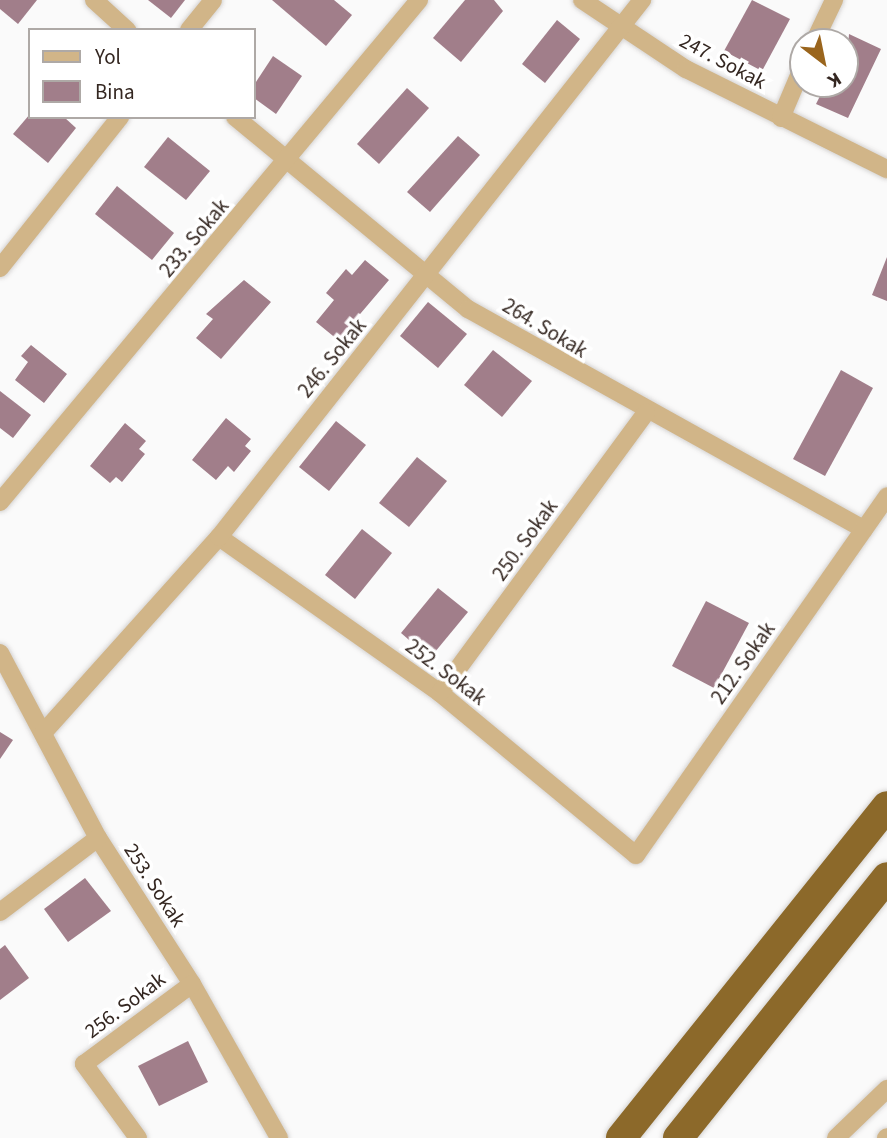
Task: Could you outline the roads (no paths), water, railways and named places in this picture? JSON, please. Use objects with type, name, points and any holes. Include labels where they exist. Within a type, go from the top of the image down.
[{"type":"highway","points":[[621,1138],[887,806]]},
{"type":"highway","points":[[678,1138],[887,877]]},
{"type":"street","points":[[94,0],[125,28]]},
{"type":"street","points":[[192,28],[213,0]]},
{"type":"street","name":"233. Sokak","points":[[0,502],[288,161],[419,0]]},
{"type":"street","name":"247. Sokak","points":[[582,0],[618,29],[781,118],[887,169]]},
{"type":"street","name":"246. Sokak","points":[[43,733],[219,537],[642,0]]},
{"type":"street","points":[[821,28],[834,0]]},
{"type":"street","points":[[781,118],[789,98]]},
{"type":"street","points":[[0,268],[118,119]]},
{"type":"street","name":"264. Sokak","points":[[237,119],[425,278],[646,413],[864,529]]},
{"type":"street","name":"250. Sokak","points":[[440,693],[646,413]]},
{"type":"street","name":"212. Sokak","points":[[636,855],[887,496]]},
{"type":"street","name":"252. Sokak","points":[[219,537],[440,693],[636,855]]},
{"type":"street","name":"253. Sokak","points":[[0,653],[98,838],[192,984],[279,1138]]},
{"type":"street","points":[[0,912],[98,838]]},
{"type":"street","name":"256. Sokak","points":[[138,1138],[85,1064],[192,984]]},
{"type":"street","points":[[836,1138],[887,1090]]}]
